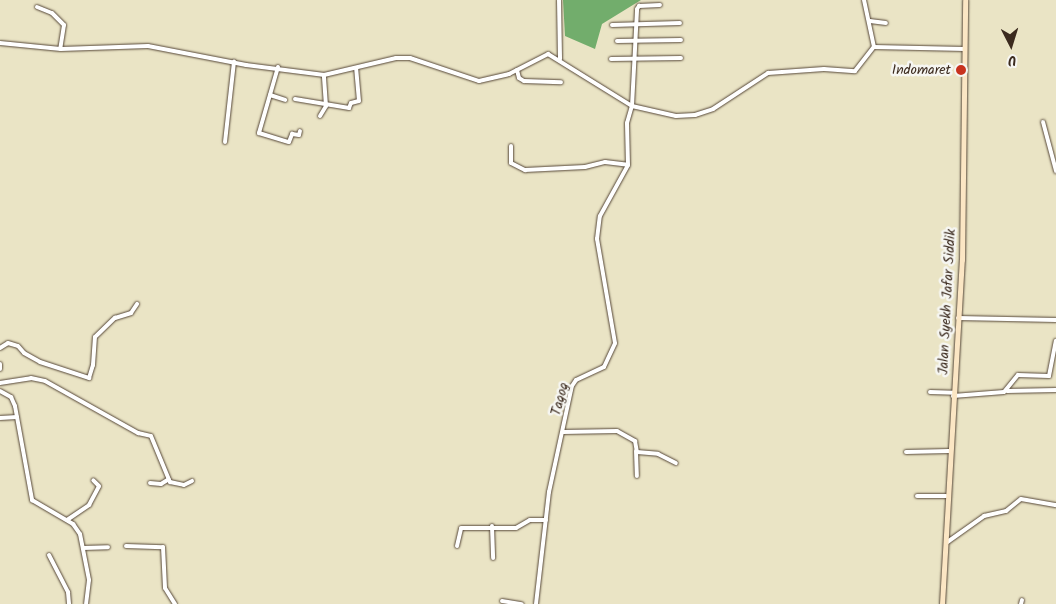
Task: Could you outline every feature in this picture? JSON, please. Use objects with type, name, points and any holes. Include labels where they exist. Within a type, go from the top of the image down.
[{"type":"main road","name":"Jalan Syekh Jafar Siddik","points":[[942,604],[946,496],[962,260],[965,0]]},
{"type":"street","points":[[559,0],[560,59]]},
{"type":"street","points":[[0,44],[60,49],[148,46],[234,62],[324,75],[396,58],[410,58],[479,81],[517,70],[543,55],[560,59],[632,106],[676,116],[702,114],[768,73],[824,69],[855,71],[874,48],[870,21],[864,0]]},
{"type":"street","points":[[511,146],[511,163],[524,170],[582,168],[605,162],[628,165],[627,123],[632,106],[634,24],[640,6],[660,5]]},
{"type":"street","points":[[37,7],[52,13],[64,25],[60,49]]},
{"type":"street","points":[[870,21],[886,23]]},
{"type":"street","points":[[612,25],[680,23]]},
{"type":"street","points":[[618,41],[681,40]]},
{"type":"street","points":[[874,48],[965,49]]},
{"type":"street","points":[[611,60],[681,58]]},
{"type":"street","points":[[225,142],[234,62]]},
{"type":"street","points":[[278,67],[258,132],[289,142],[292,134],[299,136],[300,131]]},
{"type":"street","points":[[295,99],[348,109],[351,103],[358,102],[356,68]]},
{"type":"street","points":[[517,70],[518,78],[524,81],[561,82]]},
{"type":"street","points":[[320,116],[326,106],[324,75]]},
{"type":"street","points":[[270,95],[285,100]]},
{"type":"street","points":[[1043,122],[1056,171]]},
{"type":"street","name":"Tagog","points":[[536,604],[539,589],[538,558],[546,520],[548,492],[573,383],[604,367],[615,342],[597,239],[600,216],[628,165]]},
{"type":"street","points":[[0,348],[8,343],[18,346],[24,353],[40,362],[89,378],[93,365],[95,336],[115,318],[131,313],[136,304]]},
{"type":"street","points":[[958,318],[1056,320]]},
{"type":"street","points":[[1007,391],[1018,375],[1049,376],[1056,341]]},
{"type":"street","points":[[0,364],[0,369]]},
{"type":"street","points":[[0,383],[38,379],[138,433],[151,436],[171,483],[181,485],[192,481]]},
{"type":"street","points":[[930,392],[953,394],[1056,390]]},
{"type":"street","points":[[0,391],[11,397],[17,416],[31,498],[44,509],[67,520],[79,531],[89,580],[86,604]]},
{"type":"street","points":[[0,418],[17,416]]},
{"type":"street","points":[[563,432],[616,432],[635,441],[636,476]]},
{"type":"street","points":[[636,451],[658,454],[676,463]]},
{"type":"street","points":[[906,452],[949,451]]},
{"type":"street","points":[[150,483],[161,484],[169,479]]},
{"type":"street","points":[[67,520],[89,506],[99,486],[93,480]]},
{"type":"street","points":[[917,496],[946,496]]},
{"type":"street","points":[[944,544],[984,516],[1006,511],[1021,499],[1056,505]]},
{"type":"street","points":[[457,546],[459,529],[492,526],[518,528],[530,520],[546,520]]},
{"type":"street","points":[[492,526],[493,558]]},
{"type":"street","points":[[126,546],[164,547],[165,588],[176,604]]},
{"type":"street","points":[[82,548],[108,547]]},
{"type":"street","points":[[49,555],[68,592],[69,604]]},
{"type":"street","points":[[502,601],[522,604]]},
{"type":"green space","points":[[563,0],[641,0],[602,24],[595,49],[565,36]]},
{"type":"place","name":"Indomaret","points":[[961,70]]}]
